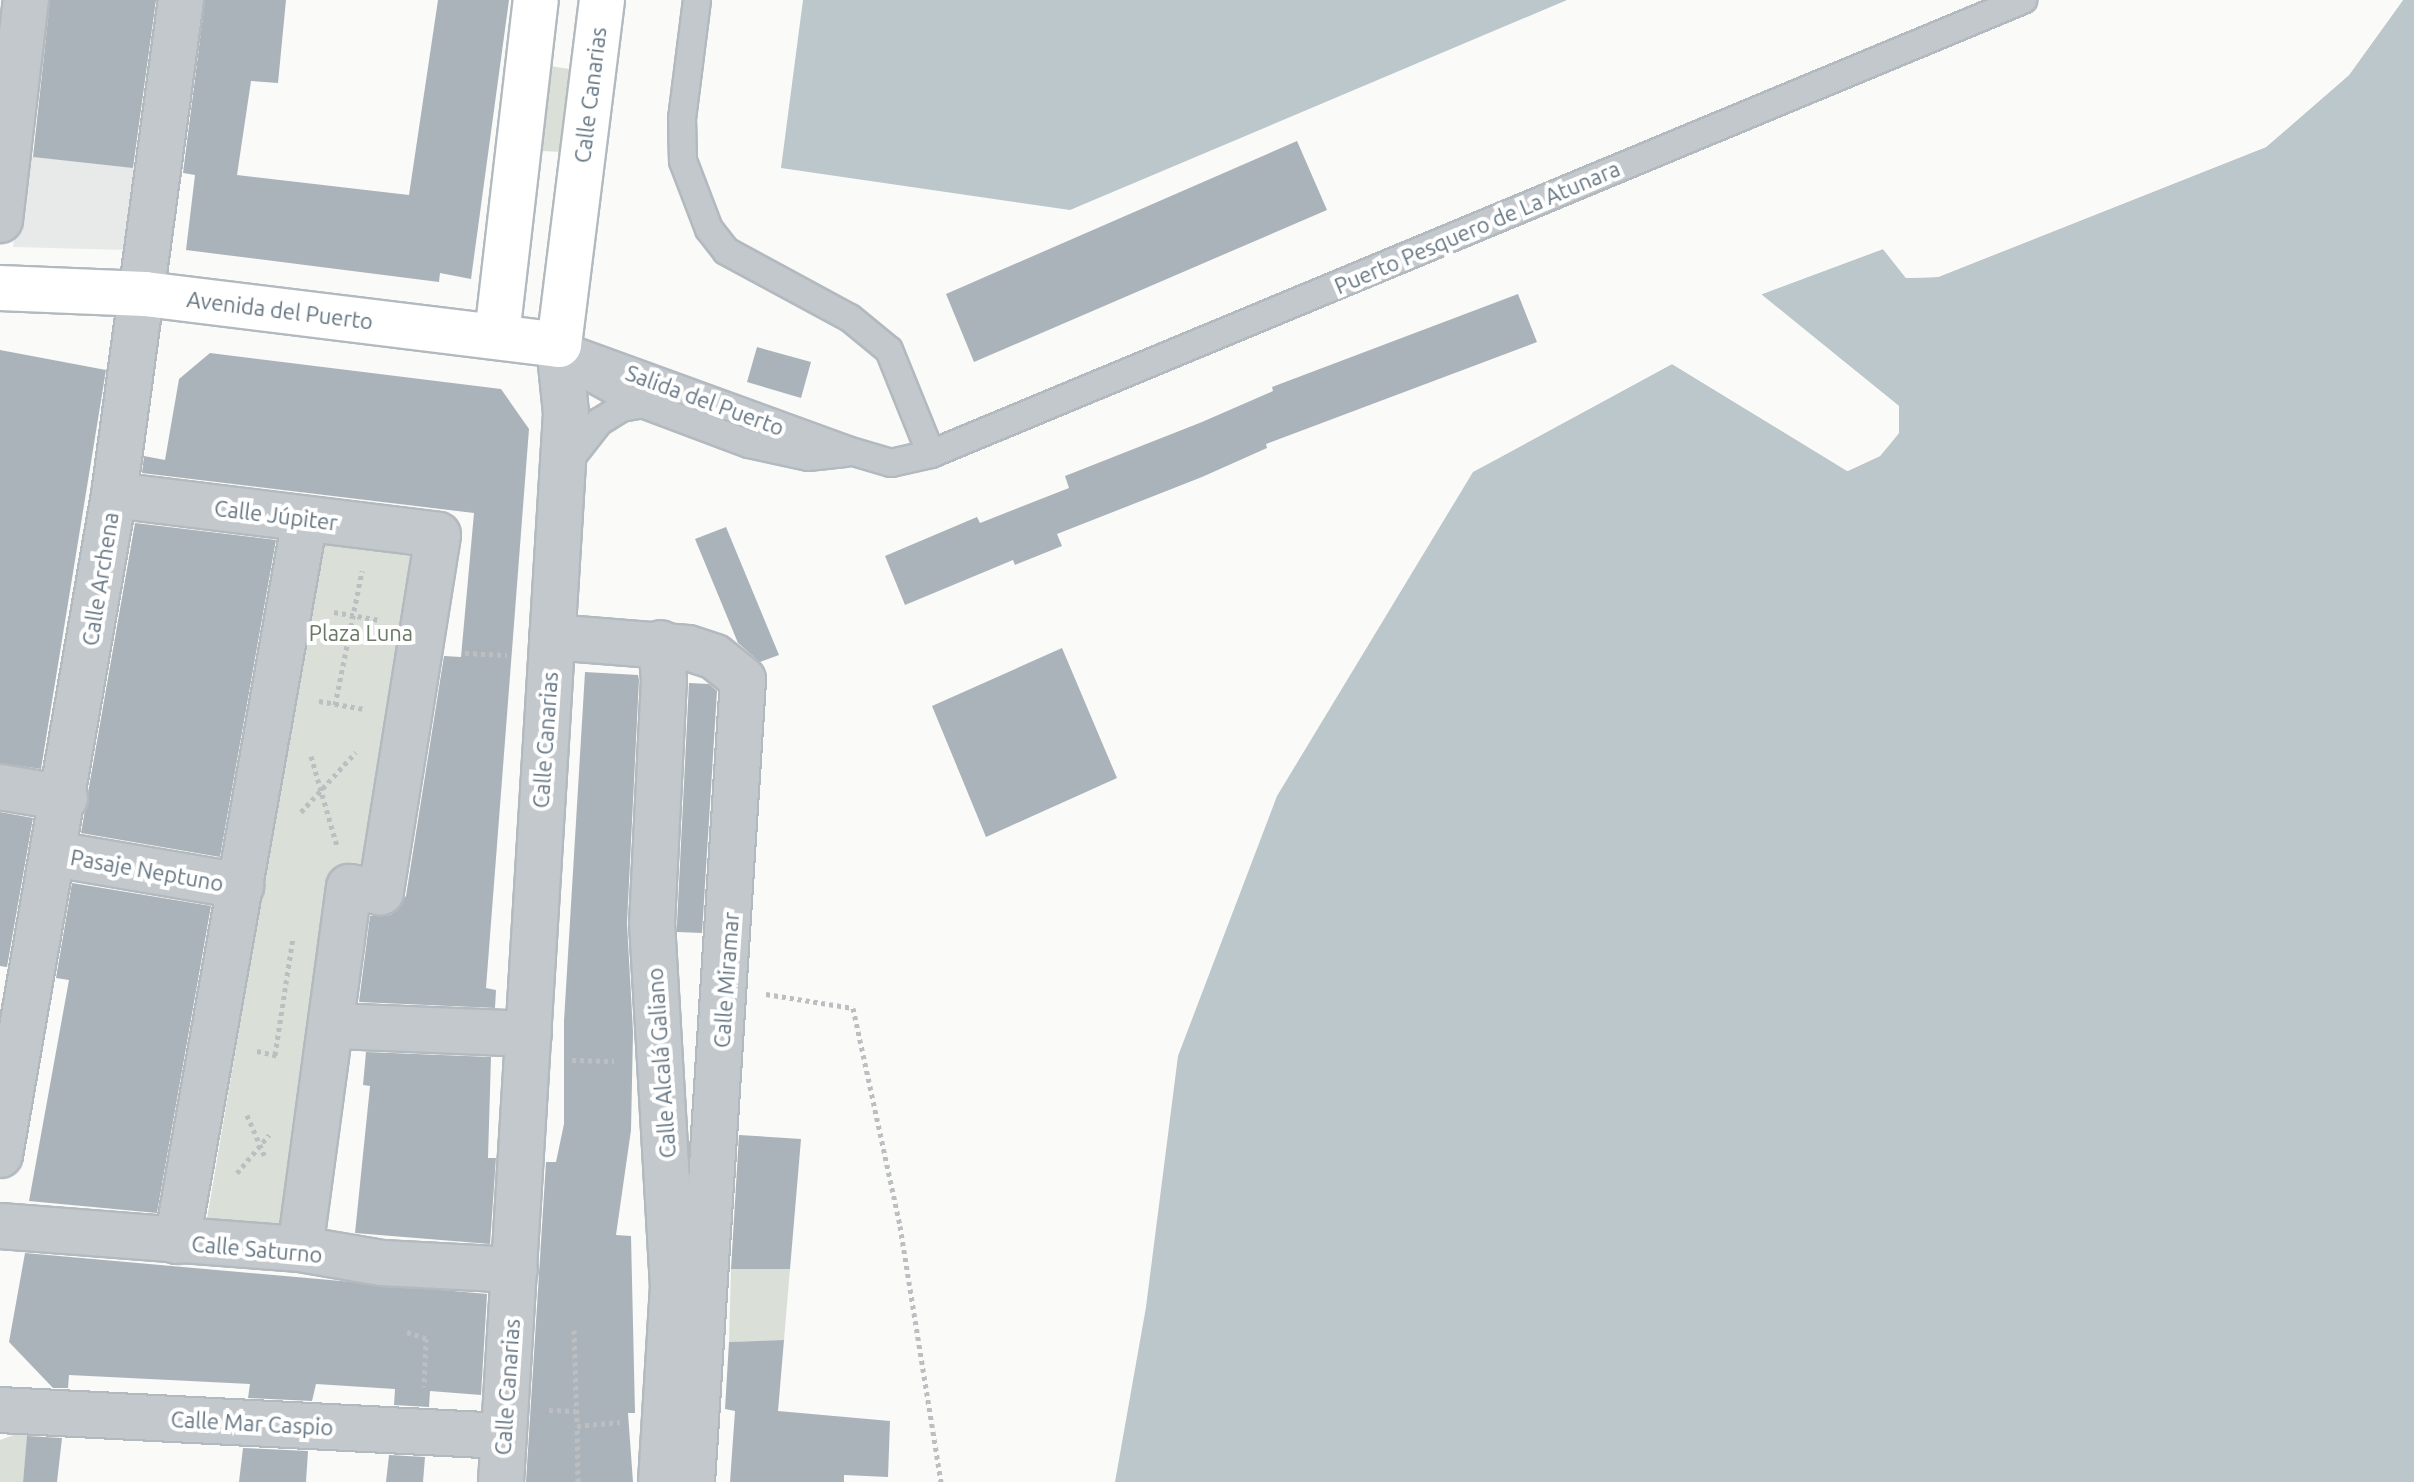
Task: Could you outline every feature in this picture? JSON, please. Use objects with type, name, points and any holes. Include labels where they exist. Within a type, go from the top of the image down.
[{"type":"main road","points":[[497,335],[536,0]]},
{"type":"main road","name":"Calle Canarias","points":[[559,345],[602,0]]},
{"type":"main road","name":"Avenida del Puerto","points":[[0,288],[145,294],[559,345]]},
{"type":"street","points":[[0,220],[26,0]]},
{"type":"street","name":"Calle Archena","points":[[0,1155],[13,992],[54,854],[65,798],[145,294],[181,0]]},
{"type":"street","name":"Calle Canarias","points":[[501,1482],[566,413],[559,345]]},
{"type":"street","name":"Calle Júpiter","points":[[114,495],[438,535],[422,638]]},
{"type":"street","points":[[177,1241],[305,519]]},
{"type":"street","points":[[300,1249],[331,1044],[336,969],[349,887],[381,892],[401,714],[422,638]]},
{"type":"street","name":"Calle Miramar","points":[[551,646],[661,643],[715,657],[743,680],[726,988],[692,1482]]},
{"type":"street","name":"Calle Alcalá Galiano","points":[[661,643],[664,680],[652,924],[663,1063],[673,1287],[661,1482]]},
{"type":"street","points":[[0,787],[65,798]]},
{"type":"street","name":"Pasaje Neptuno","points":[[54,854],[241,886]]},
{"type":"street","points":[[331,1044],[528,1046]]},
{"type":"street","name":"Calle Saturno","points":[[0,1226],[300,1249],[382,1263],[515,1270]]},
{"type":"street","name":"Calle Mar Caspio","points":[[0,1410],[335,1409],[422,1432],[503,1436]]},
{"type":"lane","points":[[697,0],[682,118],[683,161],[709,229],[726,251],[850,318],[889,350],[931,454]]},
{"type":"lane","name":"Puerto Pesquero de La Atunara","points":[[852,452],[891,463],[931,454],[2023,0]]},
{"type":"lane","points":[[559,345],[591,378],[643,404],[770,451],[808,457],[852,452]]},
{"type":"lane","name":"Salida del Puerto","points":[[559,345],[852,452]]},
{"type":"lane","points":[[561,473],[599,422],[643,404]]},
{"type":"path","points":[[335,705],[355,615],[369,526]]},
{"type":"path","points":[[290,605],[355,615],[422,638],[551,646]]},
{"type":"path","points":[[275,689],[335,705],[401,714]]},
{"type":"path","points":[[293,821],[401,714]]},
{"type":"path","points":[[309,750],[349,887]]},
{"type":"path","points":[[275,1055],[296,922]]},
{"type":"path","points":[[229,955],[287,966],[336,969]]},
{"type":"path","points":[[726,988],[853,1008],[900,1226],[941,1482]]},
{"type":"path","points":[[213,1041],[275,1055],[331,1044]]},
{"type":"path","points":[[528,1046],[663,1063]]},
{"type":"path","points":[[243,1107],[266,1161]]},
{"type":"path","points":[[229,1182],[280,1122]]},
{"type":"path","points":[[574,1330],[578,1482]]},
{"type":"path","points":[[407,1332],[419,1333],[427,1342],[422,1432]]},
{"type":"path","points":[[577,1426],[665,1417]]},
{"type":"shaded area","points":[[803,0],[1567,0],[1070,210],[781,168]]},
{"type":"shaded area","points":[[2403,0],[2414,0],[2414,1482],[1115,1482],[1146,1307],[1178,1056],[1277,796],[1473,472],[1672,364],[1847,471],[1880,456],[1899,433],[1899,406],[1760,295],[1883,249],[1906,278],[1938,277],[2266,147],[2349,75]]},
{"type":"shaded area","points":[[26,156],[135,168],[127,250],[13,247]]},
{"type":"green space","points":[[550,66],[576,70],[564,152],[542,151]]},
{"type":"green space","name":"Plaza Luna","points":[[323,531],[430,548],[290,1229],[207,1219]]},
{"type":"green space","points":[[731,1269],[790,1269],[784,1340],[729,1342]]},
{"type":"green space","points":[[28,1430],[23,1482],[0,1482],[0,1440]]},
{"type":"pier","points":[[2398,0],[2403,0],[2349,75],[2266,147],[1938,277],[1906,278],[1883,249],[1761,294],[1899,406],[1899,433],[1880,456],[1848,471],[1672,364],[1473,472],[1672,360],[1848,467],[1877,453],[1895,432],[1895,408],[1758,298],[1757,292],[1883,245],[1908,274],[1937,274],[2264,144],[2346,72]]},
{"type":"building","points":[[50,0],[156,0],[133,168],[33,157]]},
{"type":"building","points":[[205,0],[286,0],[278,83],[251,81],[237,175],[409,195],[438,0],[509,0],[471,279],[440,273],[439,282],[186,250],[195,175],[183,173]]},
{"type":"building","points":[[1297,141],[1327,210],[974,362],[946,294]]},
{"type":"building","points":[[1518,294],[1537,342],[1266,444],[1267,448],[1202,477],[1057,534],[1062,546],[1015,565],[1013,560],[905,605],[885,556],[977,517],[980,523],[1069,488],[1065,476],[1202,422],[1273,391],[1272,387]]},
{"type":"building","points":[[757,347],[811,362],[801,398],[747,382]]},
{"type":"building","points":[[0,350],[106,370],[41,769],[0,763]]},
{"type":"building","points":[[210,353],[501,389],[529,429],[486,988],[496,990],[495,1008],[359,1002],[370,916],[391,915],[406,896],[444,656],[461,657],[474,513],[142,473],[144,456],[165,460],[179,379]]},
{"type":"building","points":[[135,523],[276,540],[220,857],[81,833]]},
{"type":"building","points":[[726,527],[779,655],[760,662],[738,643],[695,539]]},
{"type":"building","points":[[1062,648],[1117,778],[986,837],[932,706]]},
{"type":"building","points":[[585,672],[638,675],[639,680],[627,923],[633,1032],[631,1130],[616,1235],[631,1236],[635,1413],[628,1413],[633,1482],[526,1482],[546,1162],[556,1162],[564,1124],[564,1021]]},
{"type":"building","points":[[689,683],[709,684],[717,691],[702,933],[677,932]]},
{"type":"building","points":[[0,812],[33,818],[7,967],[0,966]]},
{"type":"building","points":[[72,883],[211,906],[157,1213],[29,1201],[69,980],[56,978]]},
{"type":"building","points":[[366,1052],[491,1057],[488,1158],[496,1158],[490,1244],[355,1233],[370,1086],[363,1085]]},
{"type":"building","points":[[739,1135],[801,1139],[790,1269],[731,1269]]},
{"type":"building","points":[[25,1253],[487,1294],[481,1395],[430,1391],[429,1407],[394,1405],[395,1389],[316,1384],[312,1401],[248,1398],[250,1384],[69,1375],[68,1388],[53,1388],[9,1342]]},
{"type":"building","points":[[784,1340],[778,1411],[890,1421],[888,1477],[844,1475],[844,1482],[730,1482],[735,1411],[725,1409],[729,1342]]},
{"type":"building","points":[[27,1436],[62,1438],[57,1482],[23,1482]]},
{"type":"building","points":[[243,1448],[308,1451],[306,1482],[239,1482]]},
{"type":"building","points":[[389,1455],[425,1457],[423,1482],[386,1482]]}]
